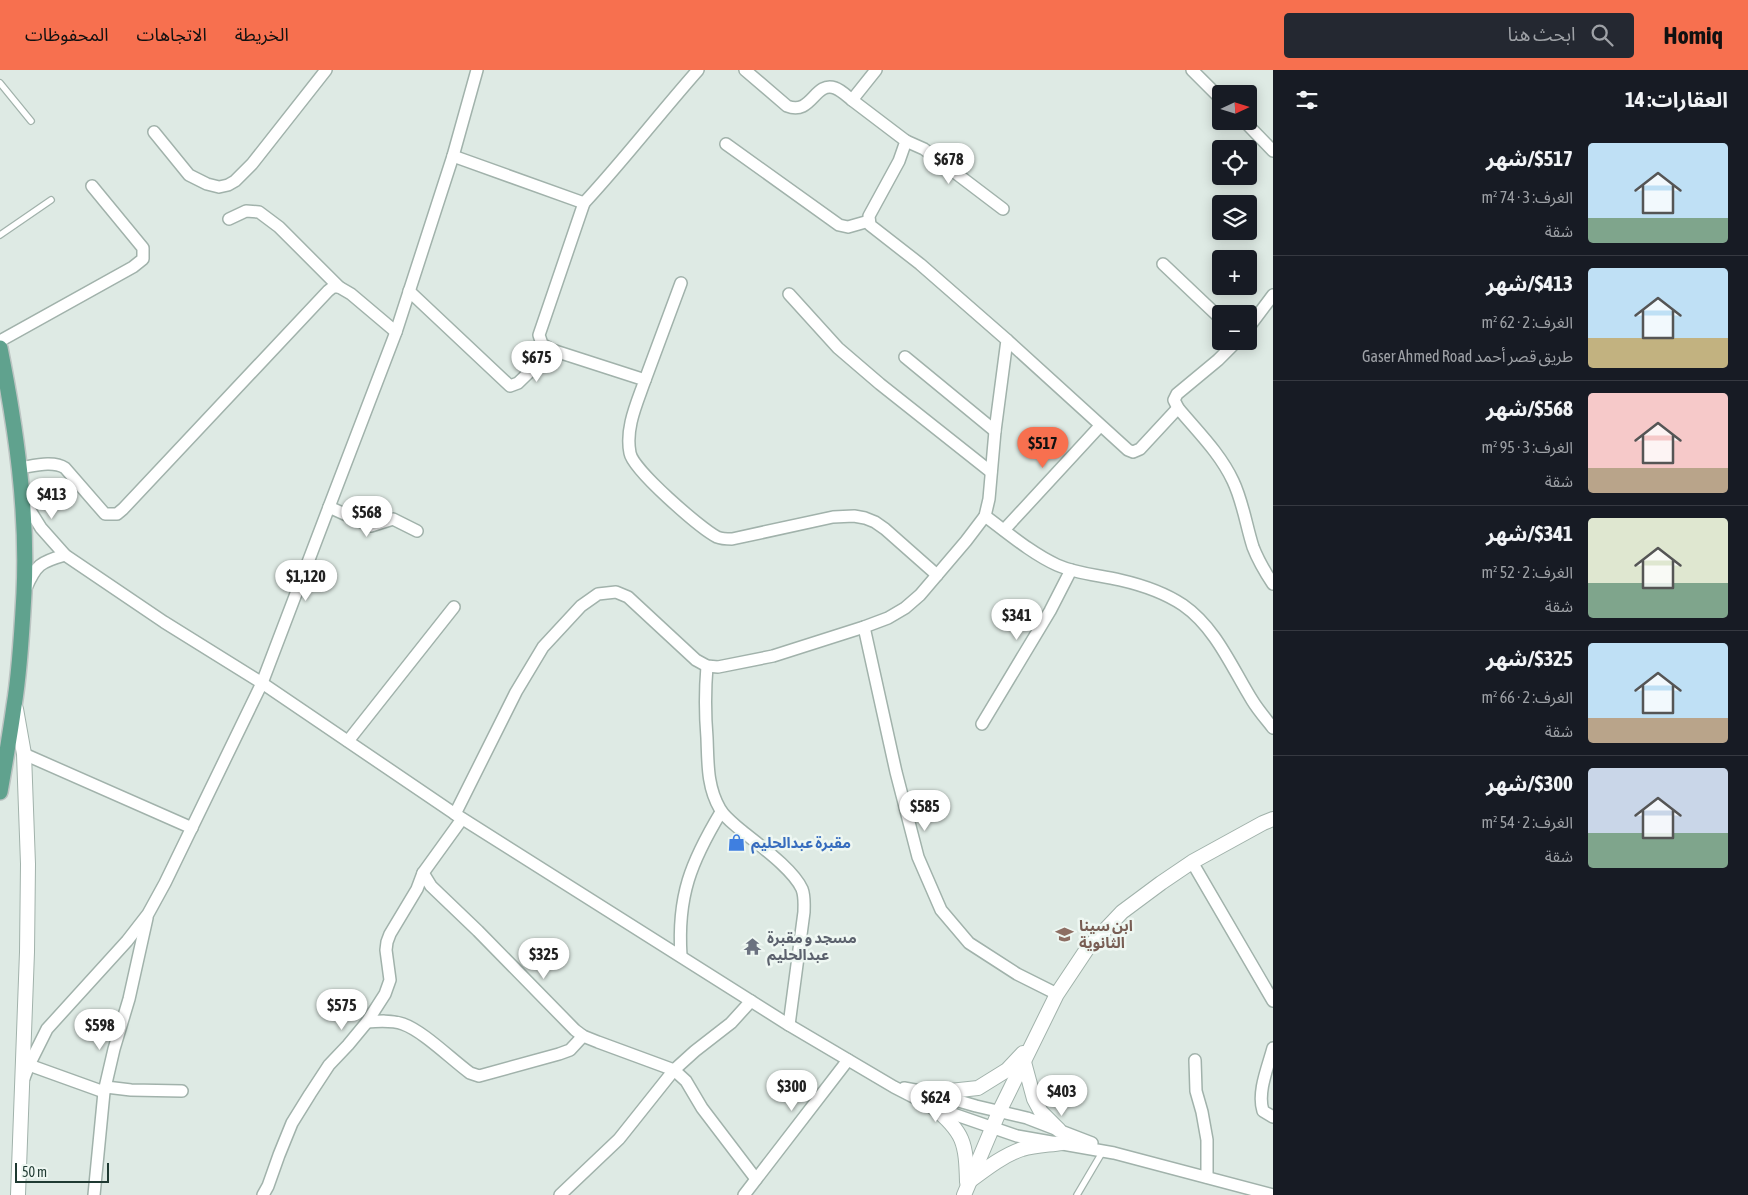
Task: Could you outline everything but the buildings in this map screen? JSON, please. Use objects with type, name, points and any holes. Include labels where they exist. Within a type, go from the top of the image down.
[{"type":"main road","points":[[0,348],[7,383],[22,497],[24,592],[15,704],[0,792]]},
{"type":"street","points":[[154,132],[189,175],[207,184],[219,187],[228,185],[235,181],[252,164],[326,70]]},
{"type":"street","points":[[23,1082],[29,1065],[47,1029],[127,941],[148,914],[165,884],[262,683],[396,332],[453,156],[477,70]]},
{"type":"street","points":[[645,380],[552,350],[542,344],[540,335],[584,202],[698,70]]},
{"type":"street","points":[[745,70],[786,106],[794,109],[803,107],[828,87],[837,89],[906,141],[924,148],[1003,209]]},
{"type":"street","points":[[852,100],[876,70]]},
{"type":"street","points":[[1192,70],[1212,90]]},
{"type":"street","points":[[1253,130],[1273,151]]},
{"type":"street","points":[[906,141],[899,161],[869,216],[869,222],[873,228],[920,264],[1128,450],[1133,452],[1140,449],[1178,408]]},
{"type":"street","points":[[726,144],[839,225],[848,227],[869,222]]},
{"type":"street","points":[[453,156],[584,202]]},
{"type":"street","points":[[0,341],[133,267],[143,259],[143,248],[92,186]]},
{"type":"street","points":[[229,219],[246,212],[259,212],[279,227],[339,287],[346,290],[396,332]]},
{"type":"street","points":[[1163,264],[1212,310]]},
{"type":"street","points":[[681,283],[630,424],[628,438],[632,460],[642,473],[711,533],[725,539],[833,517],[845,515],[860,516],[875,522],[885,529],[937,575]]},
{"type":"street","points":[[19,468],[60,464],[106,514],[117,514],[328,291],[333,287],[339,287]]},
{"type":"street","points":[[409,291],[510,386],[518,383],[552,350]]},
{"type":"street","points":[[789,294],[838,348],[880,384],[991,472]]},
{"type":"street","points":[[1257,316],[1273,295]]},
{"type":"street","points":[[263,1195],[292,1123],[329,1066],[367,1022],[385,994],[390,980],[386,950],[390,934],[417,889],[423,873],[459,817],[516,692],[543,647],[581,606],[598,594],[616,592],[628,597],[696,660],[707,666],[718,667],[773,656],[864,627],[888,618],[905,608],[920,595],[966,541],[984,516],[989,499],[995,431],[1007,340]]},
{"type":"street","points":[[1228,350],[1177,394],[1174,400],[1178,408],[1215,452],[1234,481],[1258,560],[1273,584]]},
{"type":"street","points":[[905,358],[995,431]]},
{"type":"street","points":[[1004,530],[1100,426]]},
{"type":"street","points":[[22,497],[41,528],[65,555],[164,622],[262,683],[459,817],[751,1001],[894,1087],[933,1107],[1016,1136],[1060,1136]]},
{"type":"street","points":[[329,507],[371,526],[394,519],[417,531]]},
{"type":"street","points":[[984,516],[1057,565],[1071,570],[1121,580],[1160,592],[1185,606],[1205,626],[1228,658],[1253,702],[1273,728]]},
{"type":"street","points":[[24,592],[33,572],[39,564],[65,555]]},
{"type":"street","points":[[982,724],[1050,611],[1071,570]]},
{"type":"street","points":[[348,741],[454,607]]},
{"type":"street","points":[[864,627],[896,772],[918,857],[941,910],[969,943],[1017,974],[1057,994]]},
{"type":"street","points":[[707,666],[705,697],[709,782],[714,798],[721,812],[797,880],[804,899],[790,1025]]},
{"type":"street","points":[[15,704],[24,754],[28,864],[23,1082],[18,1195]]},
{"type":"street","points":[[24,754],[192,828]]},
{"type":"street","points":[[681,956],[679,931],[683,896],[691,870],[703,842],[721,812]]},
{"type":"street","points":[[967,1188],[999,1112],[1057,994],[1087,949],[1122,912],[1161,883],[1192,862],[1273,819]]},
{"type":"street","points":[[1192,862],[1273,1001]]},
{"type":"street","points":[[423,873],[431,886],[575,1030],[583,1036],[674,1070],[686,1081],[702,1108],[756,1179]]},
{"type":"street","points":[[94,1195],[105,1090],[148,914]]},
{"type":"street","points":[[560,1195],[619,1139],[674,1070],[731,1023],[751,1001]]},
{"type":"street","points":[[367,1022],[387,1021],[402,1023],[470,1073],[479,1076],[565,1052],[570,1050],[583,1036]]},
{"type":"street","points":[[931,1093],[978,1088],[1007,1070],[1034,1042]]},
{"type":"street","points":[[1273,1048],[1263,1087],[1261,1105],[1263,1111],[1273,1117]]},
{"type":"street","points":[[744,1195],[848,1060]]},
{"type":"street","points":[[1195,1060],[1196,1091],[1207,1140],[1207,1177]]},
{"type":"street","points":[[1024,1062],[1034,1100],[1060,1136]]},
{"type":"street","points":[[29,1065],[105,1090],[182,1091]]},
{"type":"street","points":[[894,1087],[931,1093],[1027,1118],[1060,1136],[1109,1152],[1273,1195]]},
{"type":"street","points":[[933,1107],[949,1120],[961,1137],[966,1159],[967,1188]]},
{"type":"street","points":[[967,1188],[993,1164],[1016,1151],[1060,1136]]},
{"type":"lane","points":[[0,83],[31,121]]},
{"type":"lane","points":[[0,235],[51,200]]},
{"type":"lane","points":[[1077,1195],[1109,1152]]},
{"type":"place","name":"مقبرة عبدالحليم","points":[[737,842]]},
{"type":"place","name":"ابن سينا الثانوية","points":[[1065,934]]},
{"type":"place","name":"مسجد و مقبرة عبدالحليم","points":[[753,946]]}]
